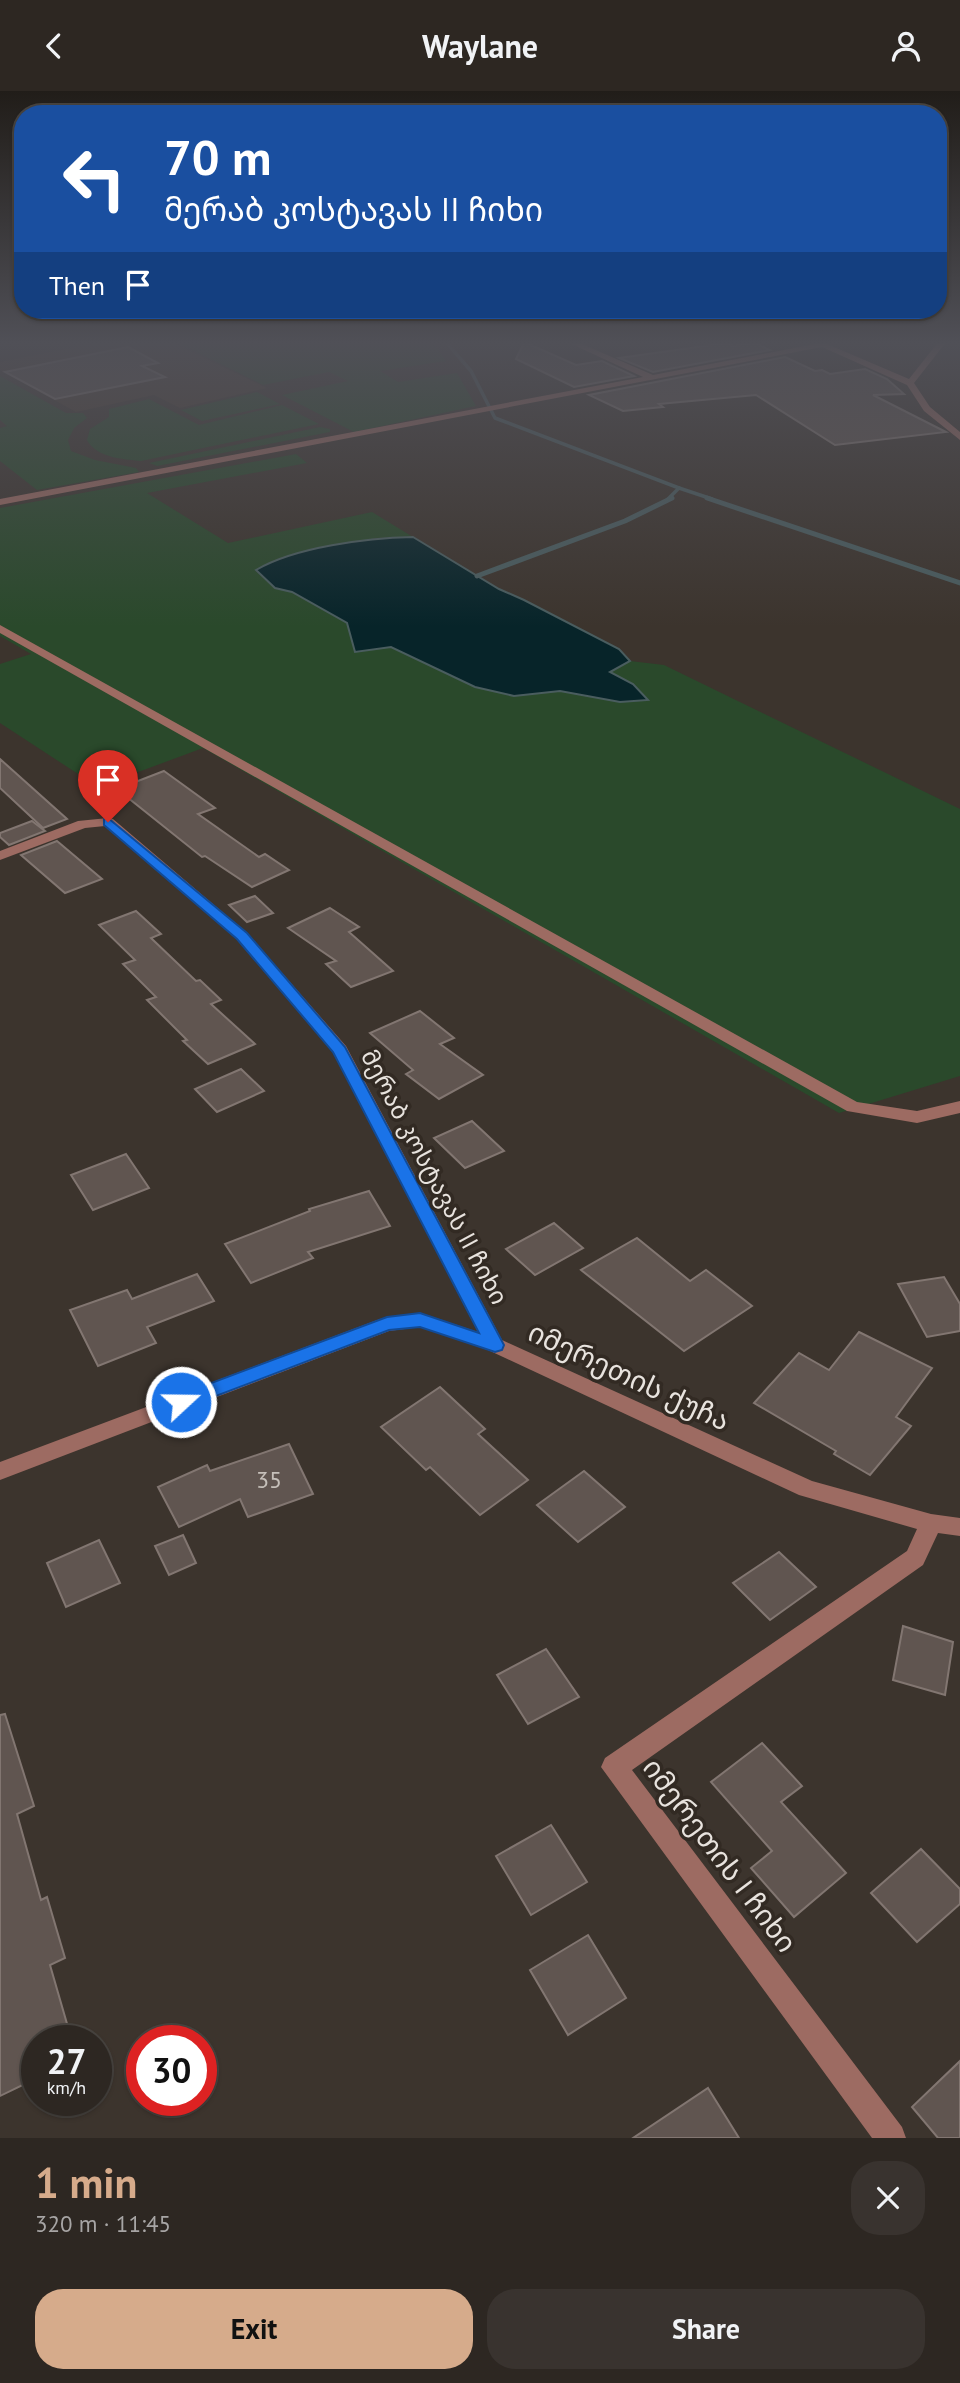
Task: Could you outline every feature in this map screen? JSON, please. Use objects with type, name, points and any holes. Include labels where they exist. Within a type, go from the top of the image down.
[{"type":"street","points":[[0,502],[344,437]]},
{"type":"street","points":[[0,628],[853,1107],[917,1117],[960,1107]]},
{"type":"street","name":"მერაბ კოსტავას II ჩიხი","points":[[0,856],[83,824],[108,822],[242,936],[340,1050],[495,1345]]},
{"type":"street","name":"იმერეთის ქუჩა","points":[[0,1471],[387,1324],[420,1320],[495,1345],[807,1489],[931,1523],[960,1527]]},
{"type":"street","name":"იმერეთის I ჩიხი","points":[[891,2138],[614,1767],[915,1558],[931,1523]]},
{"type":"green space","points":[[0,437],[70,437],[71,451],[95,460],[136,468],[139,472],[37,490],[0,461]]},
{"type":"green space","points":[[88,437],[259,437],[141,461],[103,454],[87,440]]},
{"type":"green space","points":[[275,437],[307,437],[157,466],[149,463]]},
{"type":"green space","points":[[296,454],[307,463],[147,493],[228,543],[372,512],[413,537],[376,538],[256,571],[275,588],[292,592],[347,623],[355,652],[391,647],[475,687],[514,696],[560,691],[587,695],[633,684],[610,672],[630,661],[664,665],[960,809],[960,1076],[839,1113],[203,748],[98,787],[0,723],[0,664],[31,654],[0,636],[0,508]]},
{"type":"water","points":[[413,537],[499,589],[619,649],[630,661],[610,672],[633,684],[648,700],[620,702],[560,691],[514,696],[475,687],[391,647],[355,652],[347,623],[292,592],[275,588],[256,570],[291,555],[332,545]]},
{"type":"building","points":[[822,437],[907,437],[835,445]]},
{"type":"building","points":[[0,759],[67,819],[43,828],[0,788]]},
{"type":"building","points":[[164,771],[215,808],[198,814],[259,857],[265,854],[289,870],[252,887],[205,856],[202,857],[117,789]]},
{"type":"building","points":[[32,821],[45,831],[9,845],[0,837],[0,833]]},
{"type":"building","points":[[57,841],[102,879],[65,893],[21,855]]},
{"type":"building","points":[[255,896],[273,913],[247,922],[229,905]]},
{"type":"building","points":[[330,908],[359,927],[349,932],[393,971],[351,987],[326,964],[336,961],[288,928]]},
{"type":"building","points":[[136,911],[161,934],[151,938],[196,981],[200,980],[221,1000],[211,1004],[255,1044],[208,1064],[183,1041],[187,1040],[147,1000],[156,997],[123,964],[135,960],[99,925]]},
{"type":"building","points":[[420,1011],[454,1038],[440,1044],[483,1075],[439,1099],[406,1074],[413,1070],[370,1033]]},
{"type":"building","points":[[241,1069],[264,1091],[217,1112],[195,1089]]},
{"type":"building","points":[[472,1121],[504,1151],[465,1168],[434,1138]]},
{"type":"building","points":[[126,1154],[149,1188],[93,1210],[71,1175]]},
{"type":"building","points":[[369,1191],[390,1226],[308,1252],[313,1258],[251,1283],[225,1244],[310,1211],[309,1209]]},
{"type":"building","points":[[554,1223],[583,1248],[535,1275],[506,1249]]},
{"type":"building","points":[[637,1238],[690,1281],[706,1270],[752,1306],[684,1351],[581,1270]]},
{"type":"building","points":[[197,1274],[214,1301],[147,1327],[156,1343],[98,1366],[70,1310],[127,1290],[132,1299]]},
{"type":"building","points":[[944,1277],[960,1304],[960,1331],[927,1337],[898,1284]]},
{"type":"building","points":[[859,1332],[932,1368],[896,1417],[911,1426],[870,1475],[834,1454],[836,1451],[754,1403],[799,1353],[829,1370]]},
{"type":"building","points":[[440,1387],[485,1429],[478,1434],[528,1480],[480,1515],[430,1467],[426,1470],[381,1427]]},
{"type":"building","points":[[289,1444],[313,1494],[248,1517],[240,1499],[179,1527],[158,1487],[207,1465],[210,1471]]},
{"type":"building","points":[[584,1471],[625,1507],[578,1542],[537,1505]]},
{"type":"building","points":[[183,1535],[196,1563],[169,1575],[155,1546]]},
{"type":"building","points":[[99,1540],[120,1583],[66,1607],[47,1563]]},
{"type":"building","points":[[779,1552],[816,1587],[770,1620],[733,1583]]},
{"type":"building","points":[[903,1626],[953,1642],[945,1695],[893,1680]]},
{"type":"building","points":[[546,1649],[579,1697],[528,1724],[497,1675]]},
{"type":"building","points":[[5,1714],[34,1806],[17,1814],[41,1900],[47,1897],[65,1958],[50,1965],[67,2025],[21,2025],[21,2086],[0,2096],[0,1715]]},
{"type":"building","points":[[762,1743],[802,1786],[781,1802],[846,1873],[794,1917],[751,1868],[772,1851],[711,1782]]},
{"type":"building","points":[[551,1825],[587,1882],[531,1915],[496,1856]]},
{"type":"building","points":[[921,1849],[960,1889],[960,1904],[917,1942],[871,1893]]},
{"type":"building","points":[[588,1935],[626,1998],[568,2035],[530,1970]]},
{"type":"building","points":[[960,2061],[960,2138],[938,2138],[912,2107]]},
{"type":"building","points":[[708,2088],[739,2138],[633,2138]]},
{"type":"waterway","points":[[544,437],[679,488]]},
{"type":"waterway","points":[[668,499],[679,488]]},
{"type":"waterway","points":[[679,488],[712,499]]},
{"type":"waterway","points":[[477,576],[625,521],[672,498]]},
{"type":"waterway","points":[[707,498],[960,583]]},
{"type":"route","points":[[108,822],[242,936],[340,1050],[495,1345],[420,1320],[387,1324],[181,1402]]}]
